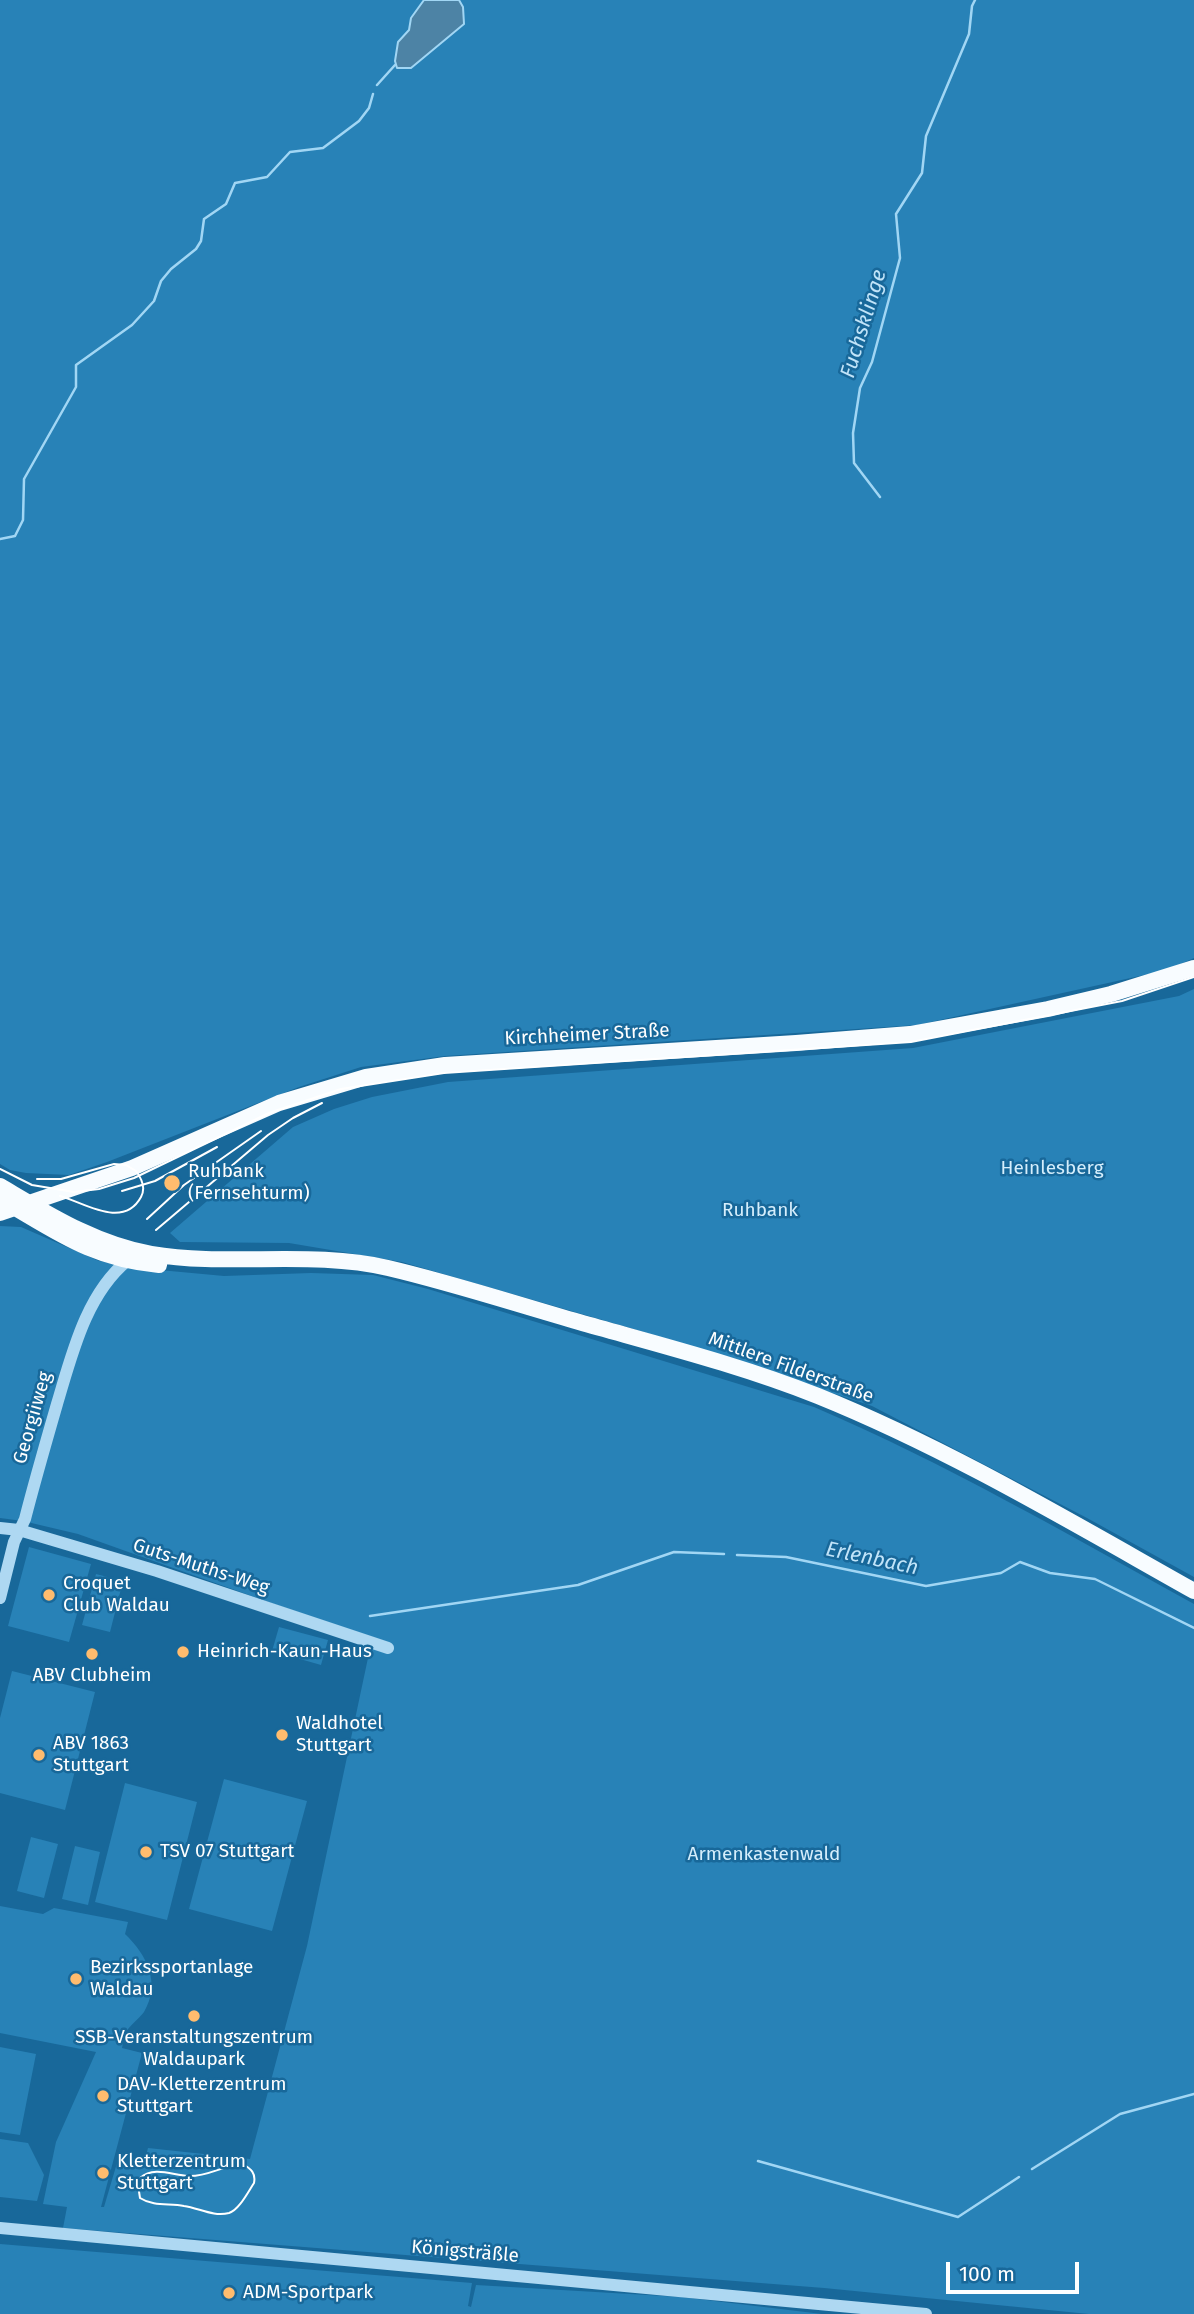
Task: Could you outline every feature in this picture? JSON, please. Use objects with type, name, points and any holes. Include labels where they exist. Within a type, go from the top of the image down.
[{"type":"main road","name":"Kirchheimer Straße","points":[[15,1208],[150,1161],[279,1103],[366,1077],[444,1065],[796,1044],[910,1034],[1048,1010],[1111,995],[1194,968]]},
{"type":"main road","name":"Mittlere Filderstraße","points":[[0,1186],[15,1208],[109,1243],[150,1254],[237,1260],[301,1260],[385,1267],[736,1366],[878,1422],[1011,1489],[1194,1591]]},
{"type":"main road","points":[[71,1189],[64,1200],[64,1212],[83,1232]]},
{"type":"main road","name":"Mittlere Filderstraße","points":[[0,1199],[68,1241],[128,1260],[197,1268],[241,1267],[301,1260]]},
{"type":"main road","points":[[128,1260],[150,1254]]},
{"type":"street","name":"Georgiiweg","points":[[0,1598],[79,1333],[110,1280],[128,1260]]},
{"type":"street","name":"Guts-Muths-Weg","points":[[0,1528],[19,1530],[157,1572],[388,1647]]},
{"type":"street","name":"Königsträßle","points":[[0,2228],[926,2314]]},
{"type":"green space","points":[[0,0],[424,0],[411,18],[409,30],[398,42],[395,61],[397,68],[411,68],[464,25],[463,7],[459,0],[1194,0],[1194,958],[1167,970],[917,1025],[445,1056],[361,1067],[299,1087],[69,1175],[26,1173],[10,1170],[0,1164]]},
{"type":"green space","points":[[1194,989],[1194,1577],[872,1406],[644,1332],[402,1262],[289,1243],[180,1242],[170,1233],[293,1127],[334,1109],[372,1097],[448,1082],[913,1048],[1179,996]]},
{"type":"green space","name":"Armenkastenwald","points":[[0,1226],[21,1227],[99,1261],[138,1268],[224,1276],[311,1273],[373,1275],[428,1289],[814,1407],[959,1476],[1194,1604],[1194,2314],[1089,2314],[824,2288],[63,2228],[67,2207],[43,2204],[56,2142],[96,2052],[0,2033],[0,1906],[43,1914],[54,1908],[128,1922],[125,1934],[140,1951],[149,1970],[149,2001],[144,2012],[126,2032],[123,2042],[122,2048],[142,2053],[101,2207],[104,2207],[117,2163],[143,2168],[148,2148],[250,2159],[307,1946],[372,1639],[78,1534],[0,1518]]},
{"type":"green space","name":"Croquet Club Waldau","points":[[29,1547],[91,1564],[69,1642],[8,1626]]},
{"type":"green space","points":[[96,1574],[123,1581],[110,1632],[82,1625]]},
{"type":"green space","points":[[279,1627],[328,1640],[321,1665],[272,1651]]},
{"type":"green space","name":"ABV 1863 Stuttgart","points":[[12,1671],[95,1692],[65,1810],[0,1793],[0,1718]]},
{"type":"green space","points":[[224,1779],[307,1801],[272,1931],[189,1909]]},
{"type":"green space","name":"TSV 07 Stuttgart","points":[[125,1783],[197,1802],[167,1920],[95,1902]]},
{"type":"green space","points":[[31,1837],[58,1844],[44,1898],[17,1891]]},
{"type":"green space","points":[[75,1846],[100,1852],[88,1905],[62,1899]]},
{"type":"green space","points":[[0,2047],[36,2054],[20,2135],[0,2132]]},
{"type":"green space","points":[[0,2139],[28,2143],[44,2175],[37,2201],[0,2197]]},
{"type":"green space","points":[[0,2244],[472,2283],[468,2306],[471,2307],[476,2285],[681,2297],[822,2314],[0,2314]]},
{"type":"shaded area","points":[[424,0],[459,0],[463,7],[464,24],[411,68],[397,68],[395,61],[398,42],[409,30],[411,18]]},
{"type":"waterway","name":"Fuchsklinge","points":[[880,497],[854,463],[853,433],[860,388],[872,362],[900,258],[896,214],[922,173],[926,136],[969,34],[975,0]]},
{"type":"waterway","points":[[377,85],[395,65]]},
{"type":"waterway","points":[[0,539],[15,536],[23,520],[24,479],[76,387],[76,365],[132,325],[154,301],[161,281],[171,269],[196,249],[201,241],[204,219],[226,204],[235,183],[267,177],[290,152],[323,148],[359,121],[369,108],[373,94]]},
{"type":"waterway","name":"Erlenbach","points":[[370,1616],[578,1585],[674,1552],[724,1554]]},
{"type":"waterway","name":"Erlenbach","points":[[737,1555],[786,1557],[926,1586],[1001,1573],[1020,1562],[1050,1573],[1095,1579],[1194,1628]]},
{"type":"waterway","points":[[1032,2169],[1120,2114],[1194,2094]]},
{"type":"waterway","points":[[758,2161],[958,2217],[1019,2177]]},
{"type":"tram line","points":[[0,1169],[32,1185],[74,1192],[99,1189],[134,1178],[269,1113],[341,1089],[444,1073],[911,1042],[1122,1001],[1194,977]]},
{"type":"tram line","points":[[156,1230],[268,1135],[322,1103]]},
{"type":"tram line","points":[[147,1219],[184,1185],[261,1131]]},
{"type":"tram line","points":[[122,1191],[155,1181],[217,1147]]},
{"type":"tram line","points":[[37,1179],[61,1179],[114,1164],[126,1165],[136,1171],[142,1180],[141,1197],[133,1207],[124,1212],[102,1211],[60,1196]]},
{"type":"tram line","points":[[243,2164],[252,2172],[254,2183],[240,2205],[229,2213],[212,2213],[184,2206],[151,2203],[140,2198],[140,2178],[151,2172],[195,2176],[243,2164]]},
{"type":"place","name":"Ruhbank (Fernsehturm)","points":[[172,1183]]},
{"type":"place","name":"Croquet Club Waldau","points":[[49,1595]]},
{"type":"place","name":"Heinrich-Kaun-Haus","points":[[183,1652]]},
{"type":"place","name":"ABV Clubheim","points":[[92,1654]]},
{"type":"place","name":"Waldhotel Stuttgart","points":[[282,1735]]},
{"type":"place","name":"ABV 1863 Stuttgart","points":[[39,1755]]},
{"type":"place","name":"TSV 07 Stuttgart","points":[[146,1852]]},
{"type":"place","name":"Bezirkssportanlage Waldau","points":[[76,1979]]},
{"type":"place","name":"SSB-Veranstaltungszentrum Waldaupark","points":[[194,2016]]},
{"type":"place","name":"DAV-Kletterzentrum Stuttgart","points":[[103,2096]]},
{"type":"place","name":"Kletterzentrum Stuttgart","points":[[103,2173]]},
{"type":"place","name":"ADM-Sportpark","points":[[229,2293]]},
{"type":"park label","name":"Heinlesberg","points":[[1052,1169]]},
{"type":"park label","name":"Ruhbank","points":[[760,1211]]}]
